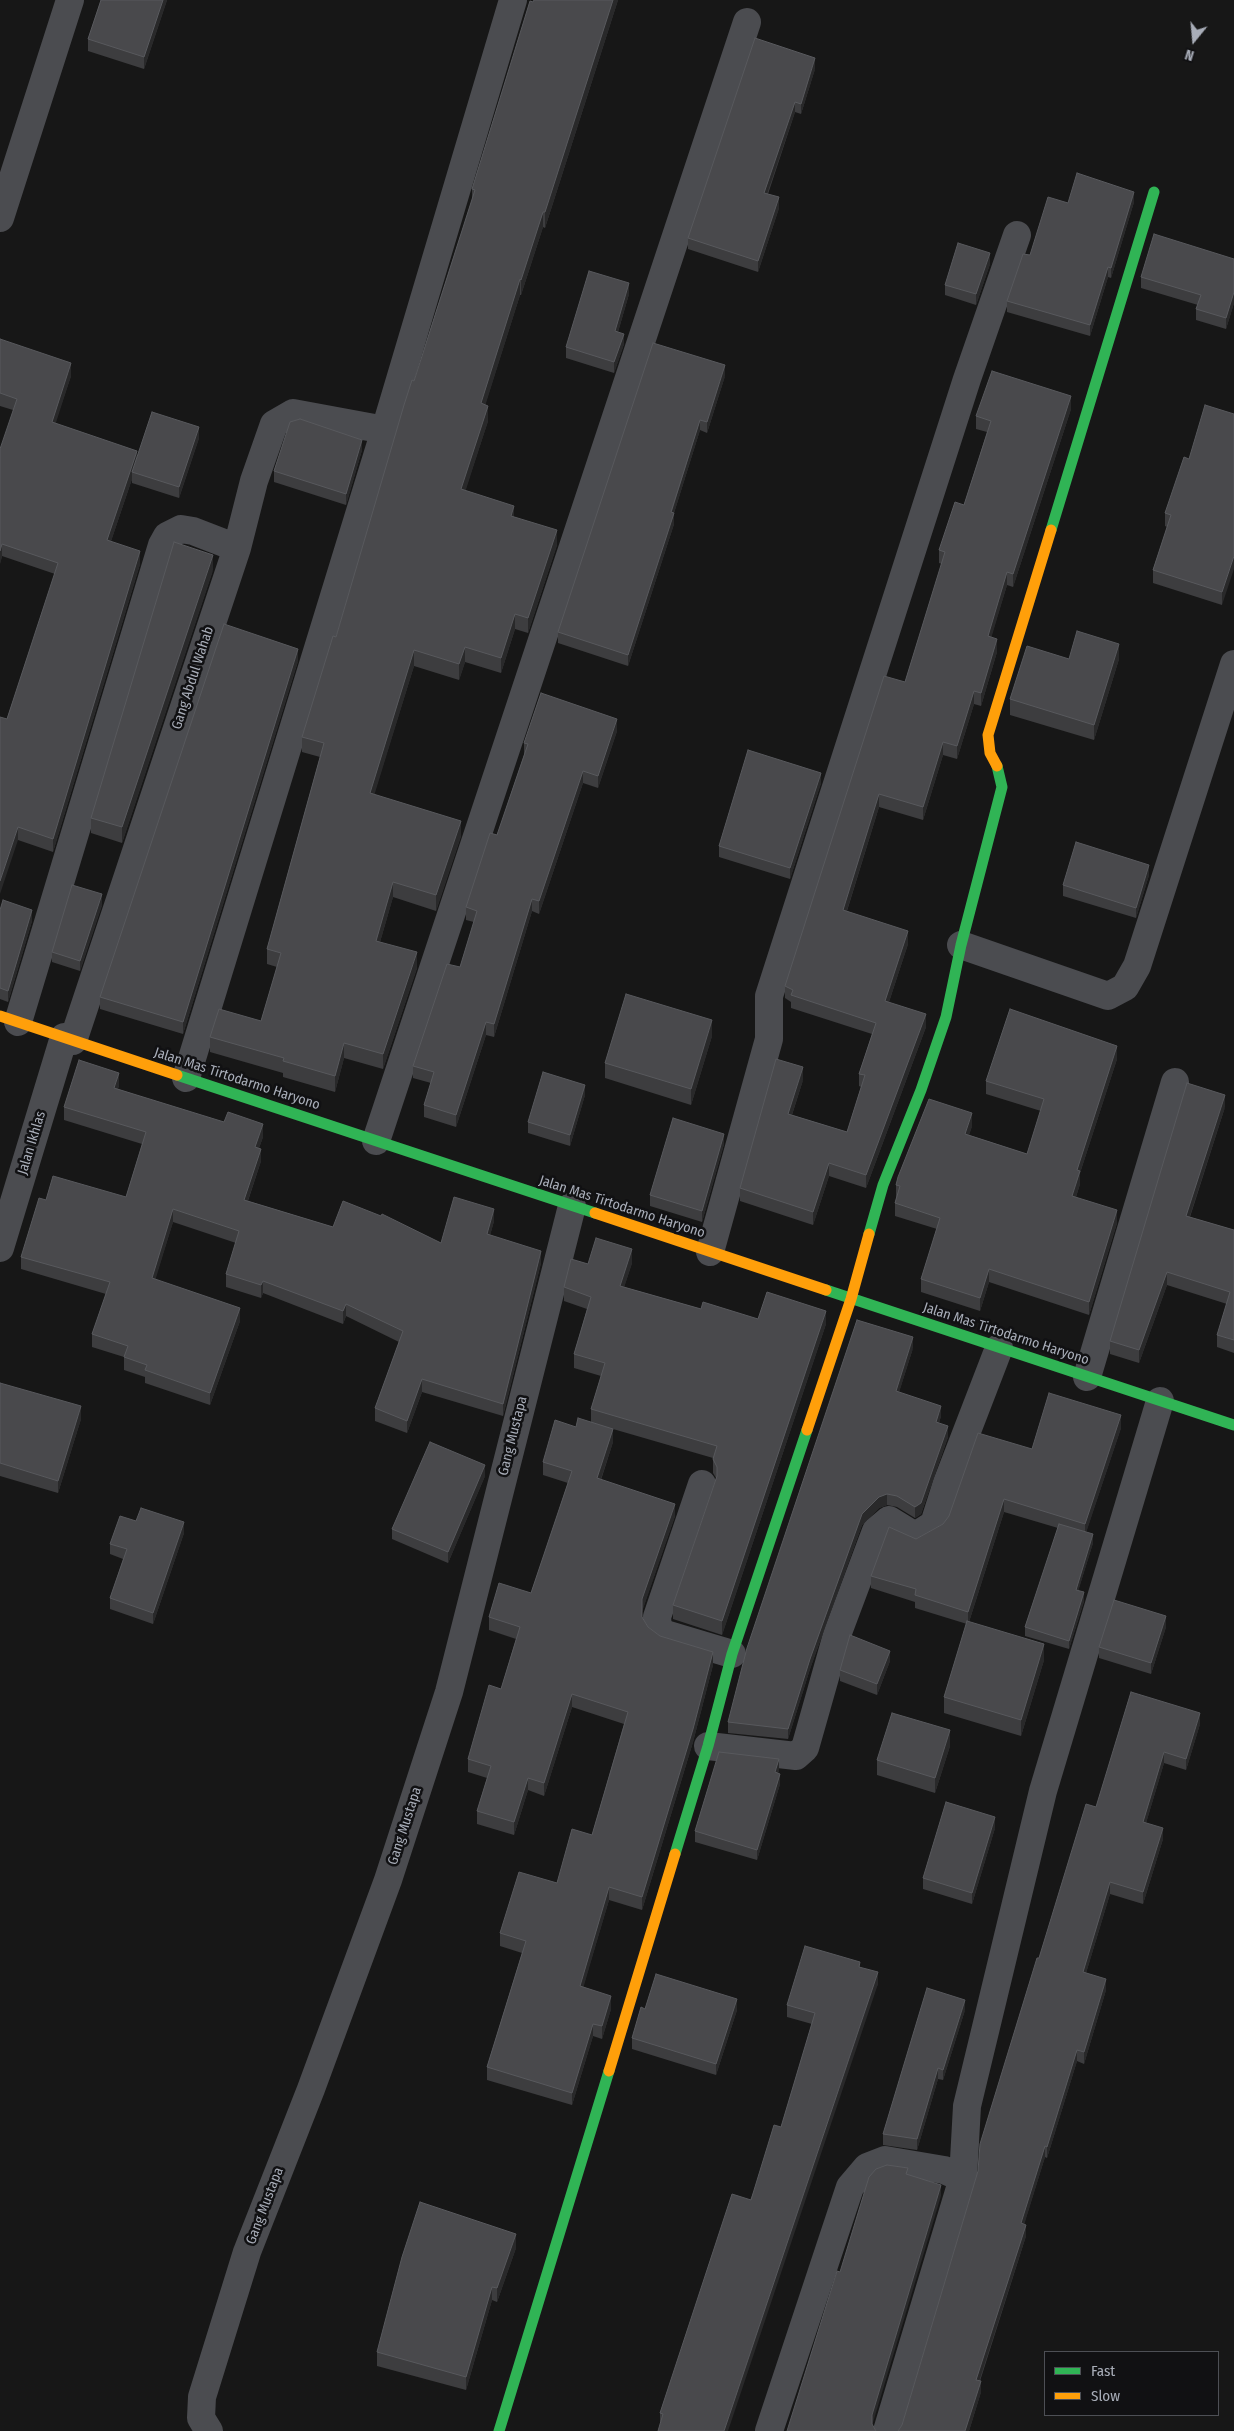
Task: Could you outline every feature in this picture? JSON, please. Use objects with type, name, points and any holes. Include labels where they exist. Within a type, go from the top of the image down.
[{"type":"street","points":[[0,218],[70,0]]},
{"type":"street","points":[[186,1078],[385,430],[513,0]]},
{"type":"street","points":[[376,1141],[747,22]]},
{"type":"street","points":[[498,2431],[708,1746],[732,1654],[851,1298],[883,1185],[921,1090],[946,1018],[961,945],[1002,786],[999,769],[990,753],[988,735],[1154,192]]},
{"type":"street","points":[[710,1252],[769,1039],[769,996],[966,379],[1017,235]]},
{"type":"street","name":"Gang Abdul Wahab","points":[[68,1039],[237,548],[254,480],[274,424],[293,413],[385,430]]},
{"type":"street","points":[[9,1019],[162,544],[167,536],[181,529],[193,531],[237,548]]},
{"type":"street","points":[[961,945],[1108,996],[1125,987],[1137,966],[1234,664]]},
{"type":"street","name":"Jalan Mas Tirtodarmo Haryono","points":[[9,1019],[1234,1425]]},
{"type":"street","name":"Jalan Ikhlas","points":[[0,1248],[68,1039]]},
{"type":"street","points":[[1087,1377],[1175,1082]]},
{"type":"street","name":"Gang Mustapa","points":[[209,2431],[201,2418],[202,2398],[247,2252],[311,2089],[388,1880],[449,1692],[572,1206]]},
{"type":"street","points":[[708,1746],[796,1756],[805,1748],[837,1635],[876,1531],[889,1520],[915,1536],[934,1524],[946,1483],[999,1348]]},
{"type":"street","points":[[887,2431],[963,2178],[966,2106],[1043,1791],[1160,1401]]},
{"type":"street","points":[[702,1484],[657,1617],[658,1628],[665,1634],[732,1654]]},
{"type":"street","points":[[769,2431],[850,2187],[867,2167],[885,2160],[944,2170],[963,2178]]},
{"type":"building","points":[[101,0],[163,0],[144,57],[88,39]]},
{"type":"building","points":[[534,0],[613,0],[545,212],[543,212],[520,279],[481,403],[488,406],[461,489],[514,506],[511,516],[557,530],[528,618],[515,614],[501,658],[465,647],[459,664],[414,650],[370,793],[461,821],[436,895],[393,882],[376,941],[417,952],[383,1054],[344,1043],[335,1076],[283,1061],[284,1058],[210,1037],[219,1009],[261,1021],[281,953],[267,949],[324,743],[302,737],[333,636],[336,637],[404,405],[412,380],[414,381],[475,190],[472,189],[530,1],[533,2]]},
{"type":"building","points":[[755,38],[815,58],[801,104],[795,102],[764,193],[779,197],[758,261],[688,238]]},
{"type":"building","points":[[1077,173],[1134,192],[1111,268],[1108,267],[1090,325],[1007,301],[1023,254],[1030,255],[1048,197],[1068,203]]},
{"type":"building","points":[[1154,234],[1234,259],[1234,292],[1226,318],[1196,309],[1201,295],[1141,277]]},
{"type":"building","points":[[958,243],[990,253],[976,294],[945,285]]},
{"type":"building","points":[[589,271],[629,283],[615,331],[624,334],[614,362],[566,347]]},
{"type":"building","points":[[0,339],[71,363],[52,422],[137,451],[107,540],[140,551],[53,839],[18,827],[0,881],[0,717],[7,719],[58,563],[2,544],[0,551],[0,449],[17,399],[0,393]]},
{"type":"building","points":[[653,343],[725,365],[707,422],[700,420],[671,512],[674,513],[628,655],[558,632]]},
{"type":"building","points":[[992,371],[1071,396],[1013,574],[1007,572],[988,636],[997,639],[981,693],[974,691],[957,746],[943,742],[923,807],[879,794],[843,910],[908,931],[885,1001],[926,1014],[866,1175],[829,1163],[813,1212],[740,1188],[776,1059],[803,1067],[788,1114],[847,1132],[865,1075],[859,1074],[876,1023],[791,995],[793,990],[785,986],[884,676],[905,682],[945,552],[939,550],[955,502],[964,505],[991,421],[976,416]]},
{"type":"building","points":[[1205,405],[1234,414],[1234,556],[1222,592],[1153,570],[1171,515],[1165,513],[1184,457],[1189,459]]},
{"type":"building","points":[[152,412],[199,427],[179,487],[132,472]]},
{"type":"building","points":[[300,419],[362,440],[346,494],[274,471],[290,422]]},
{"type":"building","points":[[174,542],[213,555],[122,827],[91,818]]},
{"type":"building","points":[[224,624],[298,649],[183,1022],[100,997]]},
{"type":"building","points":[[1077,631],[1119,644],[1094,725],[1010,699],[1027,646],[1069,659]]},
{"type":"building","points":[[541,693],[617,719],[598,776],[583,771],[539,901],[532,899],[494,1024],[486,1022],[456,1115],[424,1105],[434,1072],[413,1066],[447,964],[460,967],[477,911],[466,907],[490,833],[497,835],[528,744],[524,743]]},
{"type":"building","points":[[748,750],[821,773],[790,868],[719,846]]},
{"type":"building","points":[[1076,842],[1149,865],[1136,908],[1063,885]]},
{"type":"building","points":[[72,885],[102,894],[80,961],[52,952]]},
{"type":"building","points":[[3,900],[32,910],[8,991],[0,988],[0,910]]},
{"type":"building","points":[[626,994],[712,1020],[691,1089],[605,1063]]},
{"type":"building","points":[[1010,1009],[1117,1046],[1077,1170],[1080,1171],[1072,1196],[1117,1210],[1089,1302],[989,1269],[980,1298],[921,1279],[940,1218],[895,1203],[900,1186],[896,1185],[898,1177],[929,1099],[972,1113],[965,1134],[1027,1154],[1044,1099],[986,1081]]},
{"type":"building","points":[[79,1060],[119,1073],[114,1088],[224,1122],[228,1112],[263,1124],[255,1147],[261,1149],[244,1200],[333,1227],[343,1201],[381,1216],[382,1214],[441,1243],[454,1197],[494,1209],[487,1234],[541,1251],[503,1404],[422,1379],[407,1421],[375,1408],[403,1331],[346,1304],[343,1311],[263,1281],[261,1285],[226,1274],[239,1231],[173,1209],[152,1278],[240,1308],[210,1393],[145,1370],[147,1365],[124,1357],[128,1346],[92,1334],[110,1282],[21,1257],[39,1198],[46,1200],[53,1176],[126,1197],[146,1132],[64,1107]]},
{"type":"building","points":[[543,1072],[585,1085],[570,1135],[528,1122]]},
{"type":"building","points":[[1187,1083],[1225,1095],[1186,1216],[1234,1230],[1234,1340],[1217,1335],[1230,1292],[1167,1272],[1139,1350],[1110,1341]]},
{"type":"building","points":[[673,1118],[724,1134],[702,1211],[650,1195]]},
{"type":"building","points":[[596,1238],[632,1249],[620,1286],[701,1309],[703,1302],[758,1319],[767,1292],[826,1311],[722,1621],[673,1605],[717,1476],[717,1467],[713,1459],[717,1446],[591,1409],[605,1363],[574,1354],[591,1297],[564,1287],[571,1259],[588,1264]]},
{"type":"building","points":[[857,1320],[913,1337],[896,1391],[941,1406],[936,1422],[948,1426],[921,1503],[915,1507],[897,1496],[887,1494],[879,1497],[862,1514],[810,1659],[788,1729],[728,1722],[747,1648]]},
{"type":"building","points":[[0,1383],[81,1406],[58,1481],[0,1463]]},
{"type":"building","points":[[1049,1393],[1121,1415],[1085,1524],[1004,1499],[968,1612],[915,1595],[916,1589],[871,1576],[889,1527],[916,1539],[943,1524],[949,1516],[978,1433],[1032,1449]]},
{"type":"building","points":[[578,1418],[613,1429],[597,1478],[675,1504],[642,1599],[642,1617],[648,1627],[660,1636],[713,1652],[693,1729],[642,1897],[609,1887],[580,1986],[611,1996],[602,2026],[593,2024],[572,2093],[487,2067],[526,1941],[500,1933],[519,1872],[557,1883],[572,1829],[592,1835],[628,1712],[572,1694],[544,1783],[528,1778],[514,1822],[477,1811],[491,1766],[468,1759],[489,1685],[501,1689],[520,1627],[489,1617],[499,1583],[531,1593],[572,1471],[543,1462],[555,1420],[576,1427]]},
{"type":"building","points":[[430,1442],[485,1465],[448,1552],[392,1529]]},
{"type":"building","points":[[141,1508],[184,1522],[153,1613],[110,1598],[127,1549],[110,1544],[120,1516],[136,1521]]},
{"type":"building","points":[[1059,1524],[1093,1534],[1076,1590],[1084,1592],[1069,1641],[1025,1627]]},
{"type":"building","points":[[1114,1600],[1166,1616],[1151,1663],[1099,1647]]},
{"type":"building","points":[[967,1621],[1044,1644],[1021,1720],[944,1697]]},
{"type":"building","points":[[850,1635],[890,1651],[877,1684],[840,1670]]},
{"type":"building","points":[[1131,1692],[1200,1713],[1186,1759],[1164,1752],[1143,1822],[1163,1828],[1143,1892],[1110,1882],[1083,1972],[1106,1979],[1084,2052],[1077,2050],[1047,2147],[1045,2146],[1021,2223],[1026,2225],[976,2380],[981,2381],[965,2431],[898,2431],[902,2425],[978,2171],[980,2144],[1037,1958],[1039,1958],[1086,1804],[1096,1807]]},
{"type":"building","points":[[892,1713],[950,1730],[935,1778],[877,1760]]},
{"type":"building","points":[[719,1752],[779,1759],[775,1772],[780,1774],[757,1850],[695,1831]]},
{"type":"building","points":[[946,1802],[995,1817],[972,1893],[923,1878]]},
{"type":"building","points":[[805,1946],[860,1962],[859,1967],[878,1972],[724,2431],[658,2431],[663,2414],[660,2413],[732,2194],[751,2200],[774,2125],[781,2127],[815,2013],[787,2005]]},
{"type":"building","points":[[656,1974],[737,1999],[716,2064],[632,2038],[641,2007],[645,2009]]},
{"type":"building","points":[[927,1988],[965,2000],[943,2070],[938,2068],[917,2139],[883,2134]]},
{"type":"building","points":[[887,2165],[908,2168],[906,2174],[941,2185],[872,2415],[872,2424],[876,2431],[787,2431],[837,2271],[840,2272],[869,2177],[876,2169]]},
{"type":"building","points":[[420,2202],[516,2234],[497,2288],[492,2287],[466,2377],[377,2352],[402,2257]]},
{"type":"traffic: fast","points":[[1051,530],[1154,192]]},
{"type":"traffic: fast","points":[[869,1234],[883,1185],[921,1090],[946,1017],[961,945],[1002,787],[997,766]]},
{"type":"traffic: fast","points":[[177,1075],[595,1213]]},
{"type":"traffic: fast","points":[[826,1290],[1234,1425]]},
{"type":"traffic: fast","points":[[675,1854],[708,1746],[732,1654],[807,1430]]},
{"type":"traffic: fast","points":[[499,2431],[609,2071]]},
{"type":"traffic: slow","points":[[997,766],[990,753],[988,735],[1051,530]]},
{"type":"traffic: slow","points":[[0,1016],[177,1075]]},
{"type":"traffic: slow","points":[[595,1213],[826,1290]]},
{"type":"traffic: slow","points":[[807,1430],[851,1299],[869,1234]]},
{"type":"traffic: slow","points":[[609,2071],[675,1854]]}]
